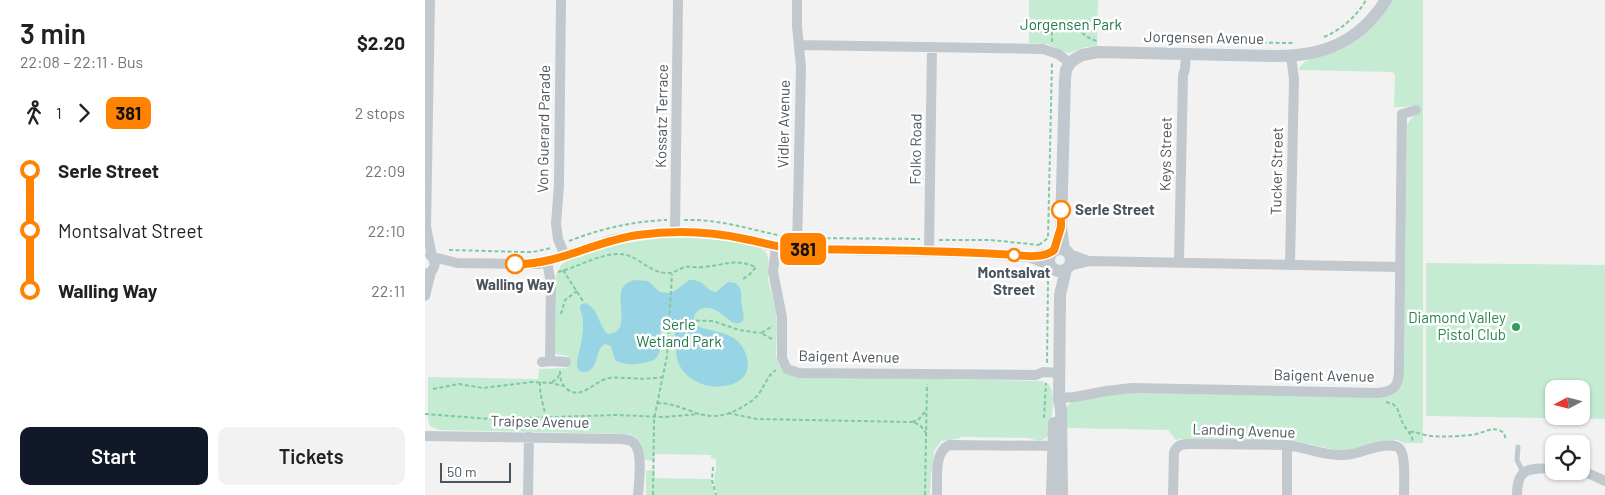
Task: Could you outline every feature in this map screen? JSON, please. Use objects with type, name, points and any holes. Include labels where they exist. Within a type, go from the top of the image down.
[{"type":"street","points":[[425,296],[430,272],[435,263],[430,256],[426,230],[430,0]]},
{"type":"street","name":"Von Guerard Parade","points":[[561,0],[559,185],[556,224],[558,239],[565,256]]},
{"type":"street","name":"Kossatz Terrace","points":[[675,232],[678,0]]},
{"type":"street","name":"Vidler Avenue","points":[[797,0],[797,26],[801,67],[797,249]]},
{"type":"street","name":"Jorgensen Avenue","points":[[1070,63],[1082,55],[1090,53],[1183,55],[1325,50],[1353,36],[1374,17],[1386,0]]},
{"type":"street","points":[[799,45],[1036,48],[1052,51],[1070,63],[1066,70],[1064,93],[1059,402],[1057,446],[1051,495]]},
{"type":"street","name":"Folko Road","points":[[929,251],[932,47]]},
{"type":"street","name":"Tucker Street","points":[[1290,264],[1294,52]]},
{"type":"street","name":"Keys Street","points":[[1179,262],[1183,76],[1181,69],[1183,55]]},
{"type":"street","name":"Baigent Avenue","points":[[1059,402],[1082,395],[1132,388],[1376,393],[1394,388],[1399,378],[1399,113],[1416,110]]},
{"type":"street","points":[[430,256],[457,264],[531,264],[547,262],[614,239],[675,232],[709,233],[776,247],[797,249],[929,251],[1090,261],[1400,267]]},
{"type":"street","name":"Baigent Avenue","points":[[776,247],[773,272],[782,317],[782,358],[784,366],[790,370],[799,373],[1036,375],[1044,378],[1059,376]]},
{"type":"street","points":[[547,262],[551,283],[554,362]]},
{"type":"street","points":[[430,272],[457,264]]},
{"type":"street","name":"Traipse Avenue","points":[[425,436],[626,439],[635,443],[637,447],[639,461],[638,495]]},
{"type":"street","points":[[528,495],[529,437]]},
{"type":"street","name":"Landing Avenue","points":[[1173,495],[1174,452],[1181,444],[1287,445],[1335,456],[1350,455],[1387,446],[1397,447],[1403,456],[1404,495]]},
{"type":"street","points":[[937,495],[939,458],[945,447],[957,445],[1057,446]]},
{"type":"street","points":[[1287,445],[1287,495]]},
{"type":"street","points":[[1057,446],[1063,495]]},
{"type":"street","points":[[1517,495],[1519,478],[1523,472],[1529,469],[1545,468]]},
{"type":"street","points":[[1590,474],[1605,482]]},
{"type":"lane","points":[[1518,447],[1517,460],[1523,472]]},
{"type":"path","points":[[1317,40],[1333,33],[1350,20],[1366,0]]},
{"type":"path","points":[[1039,245],[1049,238],[1053,24],[1075,24],[1083,34],[1094,40],[1104,40]]},
{"type":"path","points":[[1172,42],[1294,52]]},
{"type":"path","points":[[550,274],[608,255],[622,254],[632,256],[656,271],[672,273],[684,268],[737,262],[756,267],[742,280]]},
{"type":"path","points":[[563,270],[583,301]]},
{"type":"path","points":[[653,495],[654,417],[666,363],[672,273]]},
{"type":"path","points":[[561,317],[565,300],[577,291]]},
{"type":"path","points":[[670,320],[713,321],[739,330],[761,333],[772,339]]},
{"type":"path","points":[[761,333],[773,326]]},
{"type":"path","points":[[554,362],[565,387]]},
{"type":"path","points":[[657,403],[672,404],[699,414],[714,417],[745,406],[763,390],[771,374],[777,370]]},
{"type":"path","points":[[552,382],[557,379],[559,373]]},
{"type":"path","points":[[433,390],[459,384],[483,388],[552,382],[578,392],[584,391],[602,380],[611,378],[649,379],[663,377]]},
{"type":"path","points":[[540,382],[539,394],[546,417],[547,437]]},
{"type":"path","points":[[925,495],[927,384]]},
{"type":"path","points":[[1381,402],[1390,403],[1395,406],[1403,424],[1410,432],[1413,443]]},
{"type":"path","points":[[913,422],[921,417],[926,410]]},
{"type":"path","points":[[728,413],[757,419],[913,422],[920,425],[926,434]]},
{"type":"path","points":[[425,414],[479,419],[616,415],[654,417],[699,414]]},
{"type":"path","points":[[1410,432],[1417,432],[1425,436],[1451,436],[1476,435],[1495,429],[1504,433],[1506,440]]},
{"type":"path","points":[[713,467],[716,495]]},
{"type":"green space","name":"Jorgensen Park","points":[[1029,0],[1098,0],[1097,47],[1086,47],[1069,53],[1048,44],[1029,43]]},
{"type":"green space","points":[[1393,0],[1423,0],[1423,443],[1404,443],[1398,440],[1387,440],[1349,450],[1337,450],[1295,441],[1176,440],[1168,430],[1065,428],[1066,409],[1074,400],[1128,393],[1378,397],[1391,394],[1399,388],[1404,366],[1407,125],[1412,117],[1418,114],[1417,105],[1394,107],[1395,75],[1392,72],[1299,70],[1305,62],[1340,50],[1356,41],[1377,22]]},
{"type":"green space","name":"Serle Wetland Park","points":[[664,238],[733,242],[759,248],[766,253],[769,262],[768,279],[777,319],[776,356],[782,370],[818,377],[1042,381],[1051,388],[1053,398],[1053,412],[1048,435],[1038,441],[1029,438],[962,437],[941,441],[934,451],[930,495],[717,495],[714,483],[716,459],[711,458],[711,455],[655,454],[655,461],[645,460],[640,442],[635,436],[630,434],[439,430],[430,426],[428,420],[428,377],[538,379],[539,369],[567,368],[568,356],[555,354],[556,275],[561,265],[571,259],[596,250],[625,243]]},
{"type":"green space","name":"Diamond Valley Pistol Club","points":[[1426,263],[1605,265],[1605,419],[1590,419],[1590,380],[1545,380],[1545,418],[1426,416]]},
{"type":"green space","points":[[655,470],[655,478],[711,479],[715,495],[646,495],[646,471]]},
{"type":"water","points":[[634,280],[648,281],[660,292],[668,293],[675,291],[689,280],[699,281],[716,292],[728,282],[736,283],[741,291],[743,321],[734,323],[710,308],[701,309],[695,313],[694,320],[699,327],[727,334],[738,341],[746,354],[748,364],[746,373],[742,378],[731,385],[716,387],[694,380],[685,373],[679,364],[674,330],[671,323],[666,319],[662,320],[660,351],[654,360],[644,363],[624,364],[615,360],[611,346],[605,344],[600,350],[595,364],[589,371],[582,372],[579,370],[577,359],[583,331],[580,305],[585,303],[593,309],[608,334],[616,332],[622,321],[621,291],[626,284]]},
{"type":"bus line","name":"381","points":[[515,264],[539,264],[628,236],[675,232],[720,234],[776,247],[797,249],[978,252],[1028,257],[1051,253],[1054,250],[1061,227],[1061,210]]},
{"type":"place","name":"Serle Street","points":[[1061,210]]},
{"type":"place","name":"Montsalvat Street","points":[[1014,255]]},
{"type":"place","name":"Walling Way","points":[[515,264]]},
{"type":"place","name":"Diamond Valley Pistol Club","points":[[1516,327]]}]
